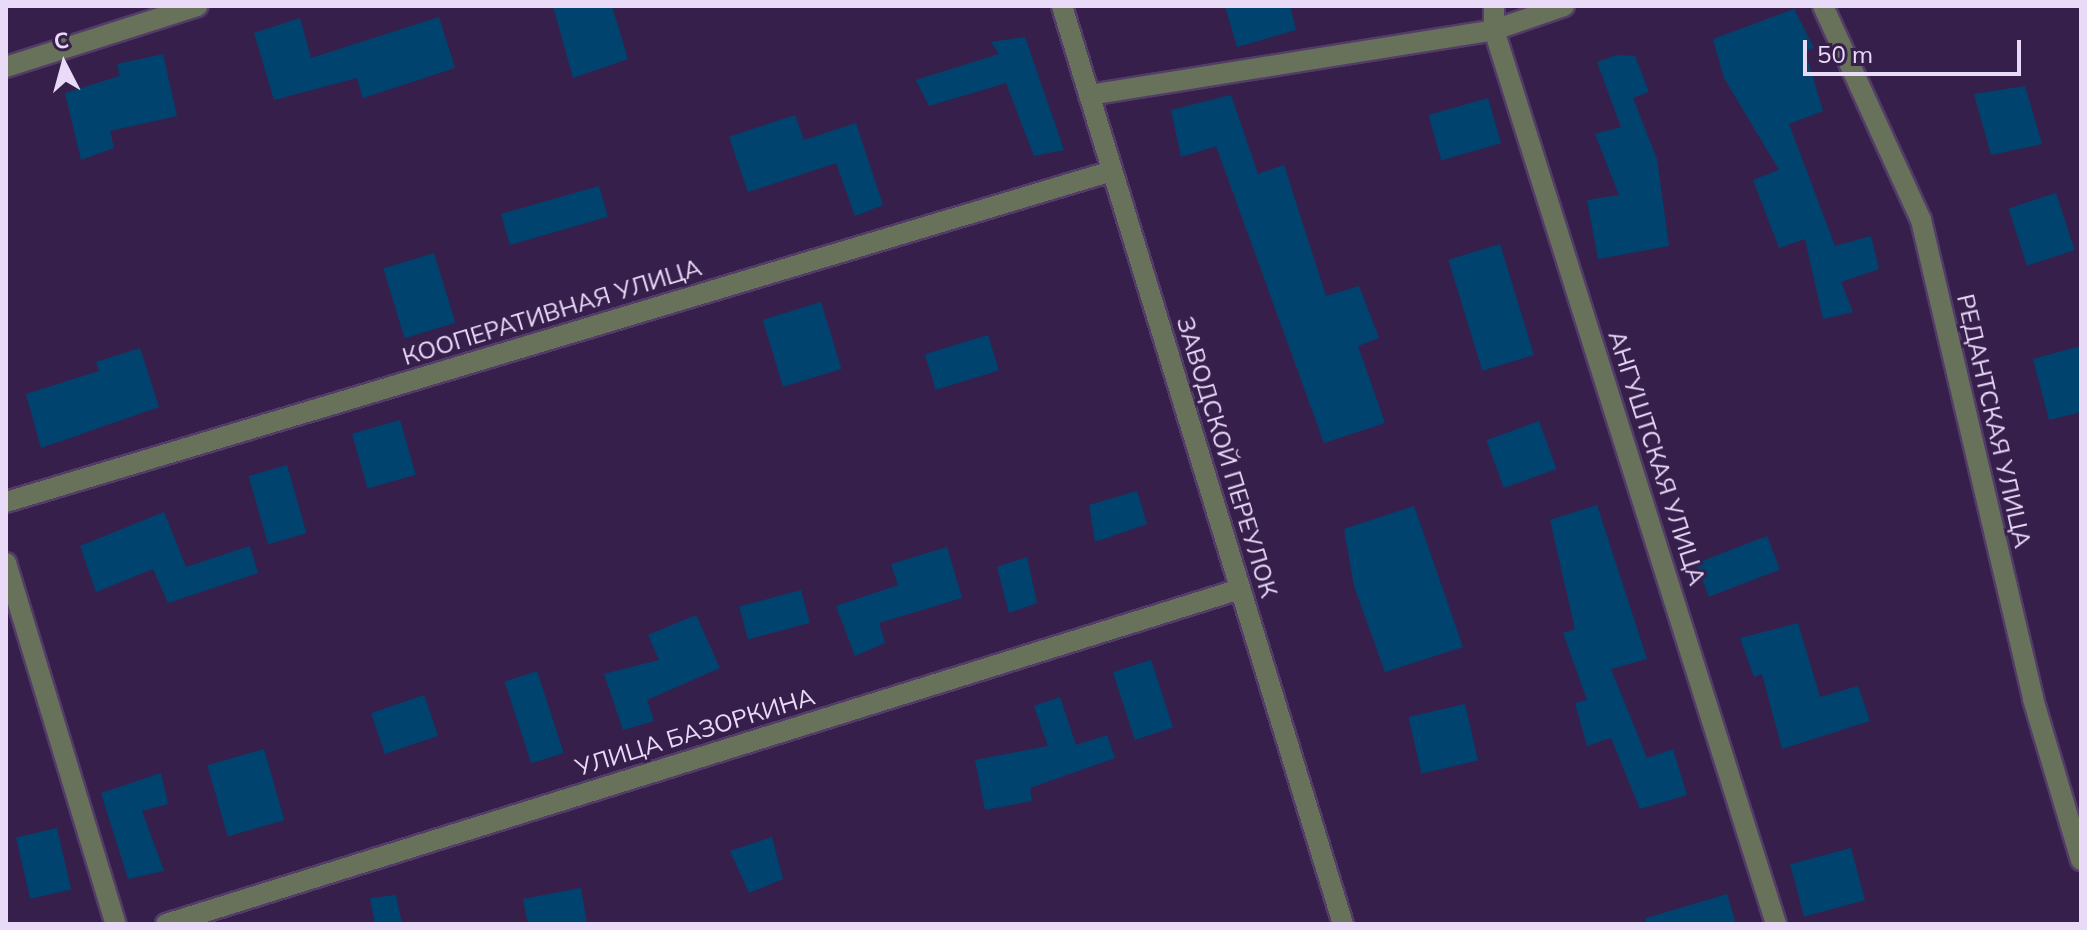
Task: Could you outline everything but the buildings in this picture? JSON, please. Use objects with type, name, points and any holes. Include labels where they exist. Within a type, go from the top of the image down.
[{"type":"street","points":[[6,67],[197,6]]},
{"type":"street","name":"ЗАВОДСКОЙ ПЕРЕУЛОК","points":[[1062,6],[1343,924]]},
{"type":"street","name":"АНГУШТСКАЯ УЛИЦА","points":[[1494,6],[1494,30],[1776,924]]},
{"type":"street","points":[[1089,95],[1494,30],[1564,6]]},
{"type":"street","name":"РЕДАНТСКАЯ УЛИЦА","points":[[1823,6],[1921,220],[2033,699],[2081,860]]},
{"type":"street","name":"КООПЕРАТИВНАЯ УЛИЦА","points":[[6,502],[1112,171]]},
{"type":"street","points":[[6,563],[116,924]]},
{"type":"street","name":"УЛИЦА БАЗОРКИНА","points":[[166,924],[1240,589]]}]
